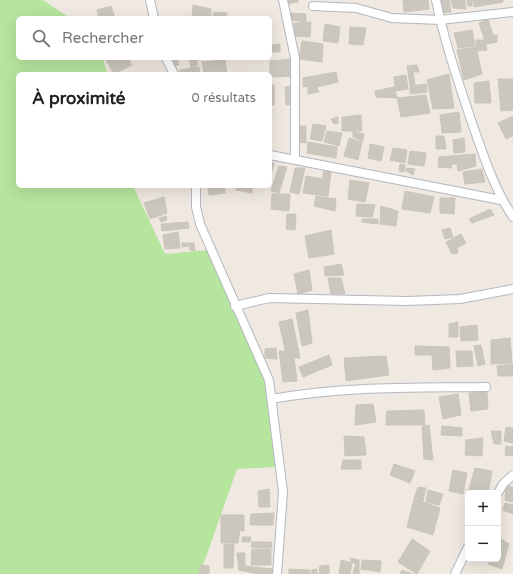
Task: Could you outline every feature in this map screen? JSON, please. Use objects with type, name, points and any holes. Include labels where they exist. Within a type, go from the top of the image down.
[{"type":"street","points":[[150,0],[154,16]]},
{"type":"street","points":[[283,0],[295,58],[295,159]]},
{"type":"street","points":[[436,0],[452,62],[478,139],[501,200],[513,218]]},
{"type":"street","points":[[313,6],[356,8],[392,18],[440,20],[513,12]]},
{"type":"street","points":[[167,60],[173,72]]},
{"type":"street","points":[[272,155],[501,200]]},
{"type":"street","points":[[196,188],[196,207],[200,224],[267,374],[272,399],[283,492],[277,574]]},
{"type":"street","points":[[236,306],[269,298],[407,300],[460,299],[513,289]]},
{"type":"street","points":[[272,399],[308,392],[348,389],[486,387]]},
{"type":"street","points":[[500,490],[503,484],[513,475]]},
{"type":"street","points":[[455,574],[465,553]]},
{"type":"green space","points":[[0,0],[43,0],[67,16],[16,16],[16,60],[104,60],[106,72],[16,72],[16,188],[134,188],[165,254],[209,250],[266,379],[276,467],[237,469],[200,574],[0,574]]},
{"type":"building","points":[[286,0],[298,0],[298,2],[286,4]]},
{"type":"building","points":[[403,0],[428,0],[429,9],[404,12]]},
{"type":"building","points":[[440,0],[449,0],[451,12],[443,13]]},
{"type":"building","points":[[451,0],[465,0],[466,9],[453,8]]},
{"type":"building","points":[[467,0],[472,0],[472,6],[468,6]]},
{"type":"building","points":[[473,0],[503,0],[503,2],[474,7]]},
{"type":"building","points":[[193,5],[211,9],[211,16],[192,16]]},
{"type":"building","points":[[111,6],[114,16],[98,16],[97,10]]},
{"type":"building","points":[[214,12],[227,13],[226,16],[213,16]]},
{"type":"building","points":[[290,13],[306,14],[306,22],[291,20]]},
{"type":"building","points":[[488,19],[493,35],[497,35],[497,42],[486,44],[479,23]]},
{"type":"building","points":[[311,22],[310,37],[294,36],[294,23]]},
{"type":"building","points":[[325,24],[340,27],[338,43],[323,41]]},
{"type":"building","points":[[350,27],[366,28],[363,45],[349,44]]},
{"type":"building","points":[[472,30],[475,46],[458,48],[454,33]]},
{"type":"building","points":[[476,40],[485,40],[487,50],[477,51]]},
{"type":"building","points":[[302,41],[323,44],[322,62],[299,59]]},
{"type":"building","points":[[280,44],[280,52],[272,52],[272,45]]},
{"type":"building","points":[[476,47],[482,74],[464,80],[457,50]]},
{"type":"building","points":[[292,59],[292,76],[272,77],[272,72],[270,72],[270,61]]},
{"type":"building","points":[[106,60],[129,60],[132,65],[118,72],[113,72]]},
{"type":"building","points":[[170,60],[178,60],[179,65],[172,66]]},
{"type":"building","points":[[189,60],[197,60],[198,65],[191,68]]},
{"type":"building","points":[[225,60],[227,72],[204,72],[202,62]]},
{"type":"building","points":[[417,65],[419,72],[413,72],[415,84],[410,86],[407,66]]},
{"type":"building","points":[[199,67],[200,72],[180,72],[180,70]]},
{"type":"building","points":[[336,72],[338,82],[317,87],[319,92],[308,94],[308,86],[303,87],[303,78]]},
{"type":"building","points":[[449,74],[454,108],[433,109],[427,80]]},
{"type":"building","points":[[406,75],[408,89],[395,91],[394,77]]},
{"type":"building","points":[[498,79],[513,79],[513,110],[501,111]]},
{"type":"building","points":[[489,81],[491,103],[475,103],[474,83]]},
{"type":"building","points":[[426,84],[427,92],[410,94],[410,86]]},
{"type":"building","points":[[272,85],[274,85],[274,105],[272,105]]},
{"type":"building","points":[[293,86],[292,104],[286,105],[285,87]]},
{"type":"building","points":[[394,87],[397,98],[376,97],[375,91]]},
{"type":"building","points":[[426,95],[430,113],[401,117],[397,98]]},
{"type":"building","points":[[459,112],[461,132],[442,133],[440,115]]},
{"type":"building","points":[[361,115],[362,131],[342,131],[342,117]]},
{"type":"building","points":[[513,116],[513,136],[506,139],[498,123]]},
{"type":"building","points":[[338,117],[338,123],[334,124],[331,119]]},
{"type":"building","points":[[313,124],[326,126],[322,141],[310,139]]},
{"type":"building","points":[[298,126],[306,126],[306,143],[297,142]]},
{"type":"building","points":[[327,131],[342,133],[339,146],[324,142]]},
{"type":"building","points":[[353,131],[364,134],[363,141],[353,137]]},
{"type":"building","points":[[436,136],[444,136],[446,149],[436,149]]},
{"type":"building","points":[[349,138],[362,142],[358,160],[344,156]]},
{"type":"building","points":[[464,138],[465,152],[454,153],[453,140]]},
{"type":"building","points":[[308,142],[337,147],[336,158],[307,153]]},
{"type":"building","points":[[370,144],[384,147],[381,161],[368,158]]},
{"type":"building","points":[[393,148],[407,150],[405,163],[390,160]]},
{"type":"building","points":[[410,151],[426,153],[424,166],[408,164]]},
{"type":"building","points":[[475,154],[476,166],[458,171],[457,164],[451,164],[452,168],[438,167],[439,157]]},
{"type":"building","points":[[400,164],[405,165],[404,172],[399,171]]},
{"type":"building","points":[[279,166],[287,167],[279,193],[271,191]]},
{"type":"building","points":[[295,168],[305,168],[299,194],[290,192]]},
{"type":"building","points":[[406,168],[415,169],[413,175],[406,171]]},
{"type":"building","points":[[482,169],[485,182],[465,184],[463,172]]},
{"type":"building","points":[[324,171],[331,172],[328,196],[303,193],[306,176],[322,179]]},
{"type":"building","points":[[350,180],[369,183],[365,202],[348,199]]},
{"type":"building","points":[[208,188],[225,188],[225,193],[209,195]]},
{"type":"building","points":[[236,188],[252,188],[252,193],[236,190]]},
{"type":"building","points":[[405,191],[434,197],[430,213],[402,209]]},
{"type":"building","points":[[272,194],[290,194],[289,211],[271,209]]},
{"type":"building","points":[[316,196],[336,199],[335,211],[314,206]]},
{"type":"building","points":[[164,197],[167,213],[150,219],[144,203]]},
{"type":"building","points":[[440,198],[455,198],[454,214],[440,213]]},
{"type":"building","points":[[357,204],[375,205],[372,217],[356,216]]},
{"type":"building","points":[[381,206],[398,211],[396,226],[380,224]]},
{"type":"building","points":[[490,209],[494,215],[472,223],[469,219]]},
{"type":"building","points":[[287,214],[296,214],[295,230],[286,229]]},
{"type":"building","points":[[166,216],[167,220],[161,222],[159,218]]},
{"type":"building","points":[[362,219],[378,219],[378,224],[362,222]]},
{"type":"building","points":[[188,222],[189,228],[162,231],[161,224]]},
{"type":"building","points":[[450,228],[453,237],[445,239],[442,230]]},
{"type":"building","points":[[331,230],[334,254],[309,258],[305,236]]},
{"type":"building","points":[[178,232],[180,248],[165,249],[163,235]]},
{"type":"building","points":[[461,234],[466,243],[457,248],[458,253],[452,254],[446,242]]},
{"type":"building","points":[[182,243],[194,243],[195,251],[190,250],[189,246],[182,247]]},
{"type":"building","points":[[341,264],[344,275],[325,276],[324,267]]},
{"type":"building","points":[[309,270],[312,290],[298,294],[294,274]]},
{"type":"building","points":[[328,278],[341,278],[345,294],[331,294]]},
{"type":"building","points":[[308,310],[312,343],[302,346],[296,313]]},
{"type":"building","points":[[292,319],[300,358],[287,358],[279,322]]},
{"type":"building","points":[[458,322],[458,337],[449,337],[449,324]]},
{"type":"building","points":[[477,325],[478,340],[461,341],[460,327]]},
{"type":"building","points":[[510,338],[512,363],[491,364],[491,340]]},
{"type":"building","points":[[481,345],[485,364],[478,366],[474,346]]},
{"type":"building","points":[[415,346],[449,347],[450,368],[433,370],[432,355],[415,355]]},
{"type":"building","points":[[276,348],[277,359],[265,358],[265,349]]},
{"type":"building","points":[[279,351],[286,351],[285,359],[280,359]]},
{"type":"building","points":[[456,351],[472,351],[473,366],[457,367]]},
{"type":"building","points":[[329,355],[332,365],[303,377],[299,367]]},
{"type":"building","points":[[386,356],[389,375],[346,381],[344,358]]},
{"type":"building","points":[[294,358],[297,381],[283,382],[280,359]]},
{"type":"building","points":[[513,364],[513,376],[498,376],[497,366]]},
{"type":"building","points":[[487,392],[488,409],[471,411],[469,393]]},
{"type":"building","points":[[458,394],[461,415],[443,419],[439,397]]},
{"type":"building","points":[[373,404],[376,422],[355,425],[356,405]]},
{"type":"building","points":[[424,410],[425,425],[386,425],[387,411]]},
{"type":"building","points":[[429,425],[433,460],[424,459],[422,427]]},
{"type":"building","points":[[442,426],[462,428],[462,436],[441,435]]},
{"type":"building","points":[[506,427],[513,428],[513,443],[504,441]]},
{"type":"building","points":[[491,431],[501,431],[501,444],[494,444]]},
{"type":"building","points":[[344,436],[364,437],[366,455],[345,456]]},
{"type":"building","points":[[483,438],[482,456],[465,455],[466,440]]},
{"type":"building","points":[[506,446],[513,447],[513,456],[505,455]]},
{"type":"building","points":[[343,460],[361,460],[361,469],[341,469]]},
{"type":"building","points":[[394,464],[415,471],[410,483],[390,475]]},
{"type":"building","points":[[475,468],[492,471],[489,490],[469,490]]},
{"type":"building","points":[[453,470],[467,473],[463,494],[449,491]]},
{"type":"building","points":[[506,485],[513,487],[513,502],[505,500]]},
{"type":"building","points":[[418,487],[426,488],[423,501],[414,498]]},
{"type":"building","points":[[269,489],[270,507],[259,507],[258,491]]},
{"type":"building","points":[[428,490],[443,494],[439,505],[426,502]]},
{"type":"building","points":[[414,499],[440,508],[433,535],[407,527]]},
{"type":"building","points":[[505,503],[513,505],[513,514],[503,510]]},
{"type":"building","points":[[274,513],[273,525],[250,525],[251,514]]},
{"type":"building","points":[[221,515],[244,515],[244,531],[240,530],[238,543],[221,543]]},
{"type":"building","points":[[242,537],[251,537],[250,542],[242,542]]},
{"type":"building","points":[[412,539],[430,551],[417,574],[398,562]]},
{"type":"building","points":[[501,539],[509,544],[502,569],[488,564],[489,562],[501,562]]},
{"type":"building","points":[[252,542],[271,542],[272,548],[251,547]]},
{"type":"building","points":[[234,544],[233,568],[224,568],[224,545]]},
{"type":"building","points":[[252,549],[271,549],[271,565],[251,565]]},
{"type":"building","points":[[237,553],[245,553],[245,566],[272,569],[272,574],[259,574],[239,570]]},
{"type":"building","points":[[350,558],[359,560],[359,574],[353,573],[356,563],[352,563]]},
{"type":"building","points":[[341,560],[352,563],[350,574],[339,574]]},
{"type":"building","points":[[362,560],[381,561],[380,572],[361,569]]},
{"type":"building","points":[[200,565],[209,566],[209,574],[199,574]]},
{"type":"building","points":[[329,565],[329,574],[319,574],[320,566]]},
{"type":"building","points":[[289,569],[310,570],[309,574],[289,574]]},
{"type":"building","points":[[317,569],[317,574],[311,574],[312,570]]},
{"type":"building","points":[[402,570],[412,574],[400,574]]}]
